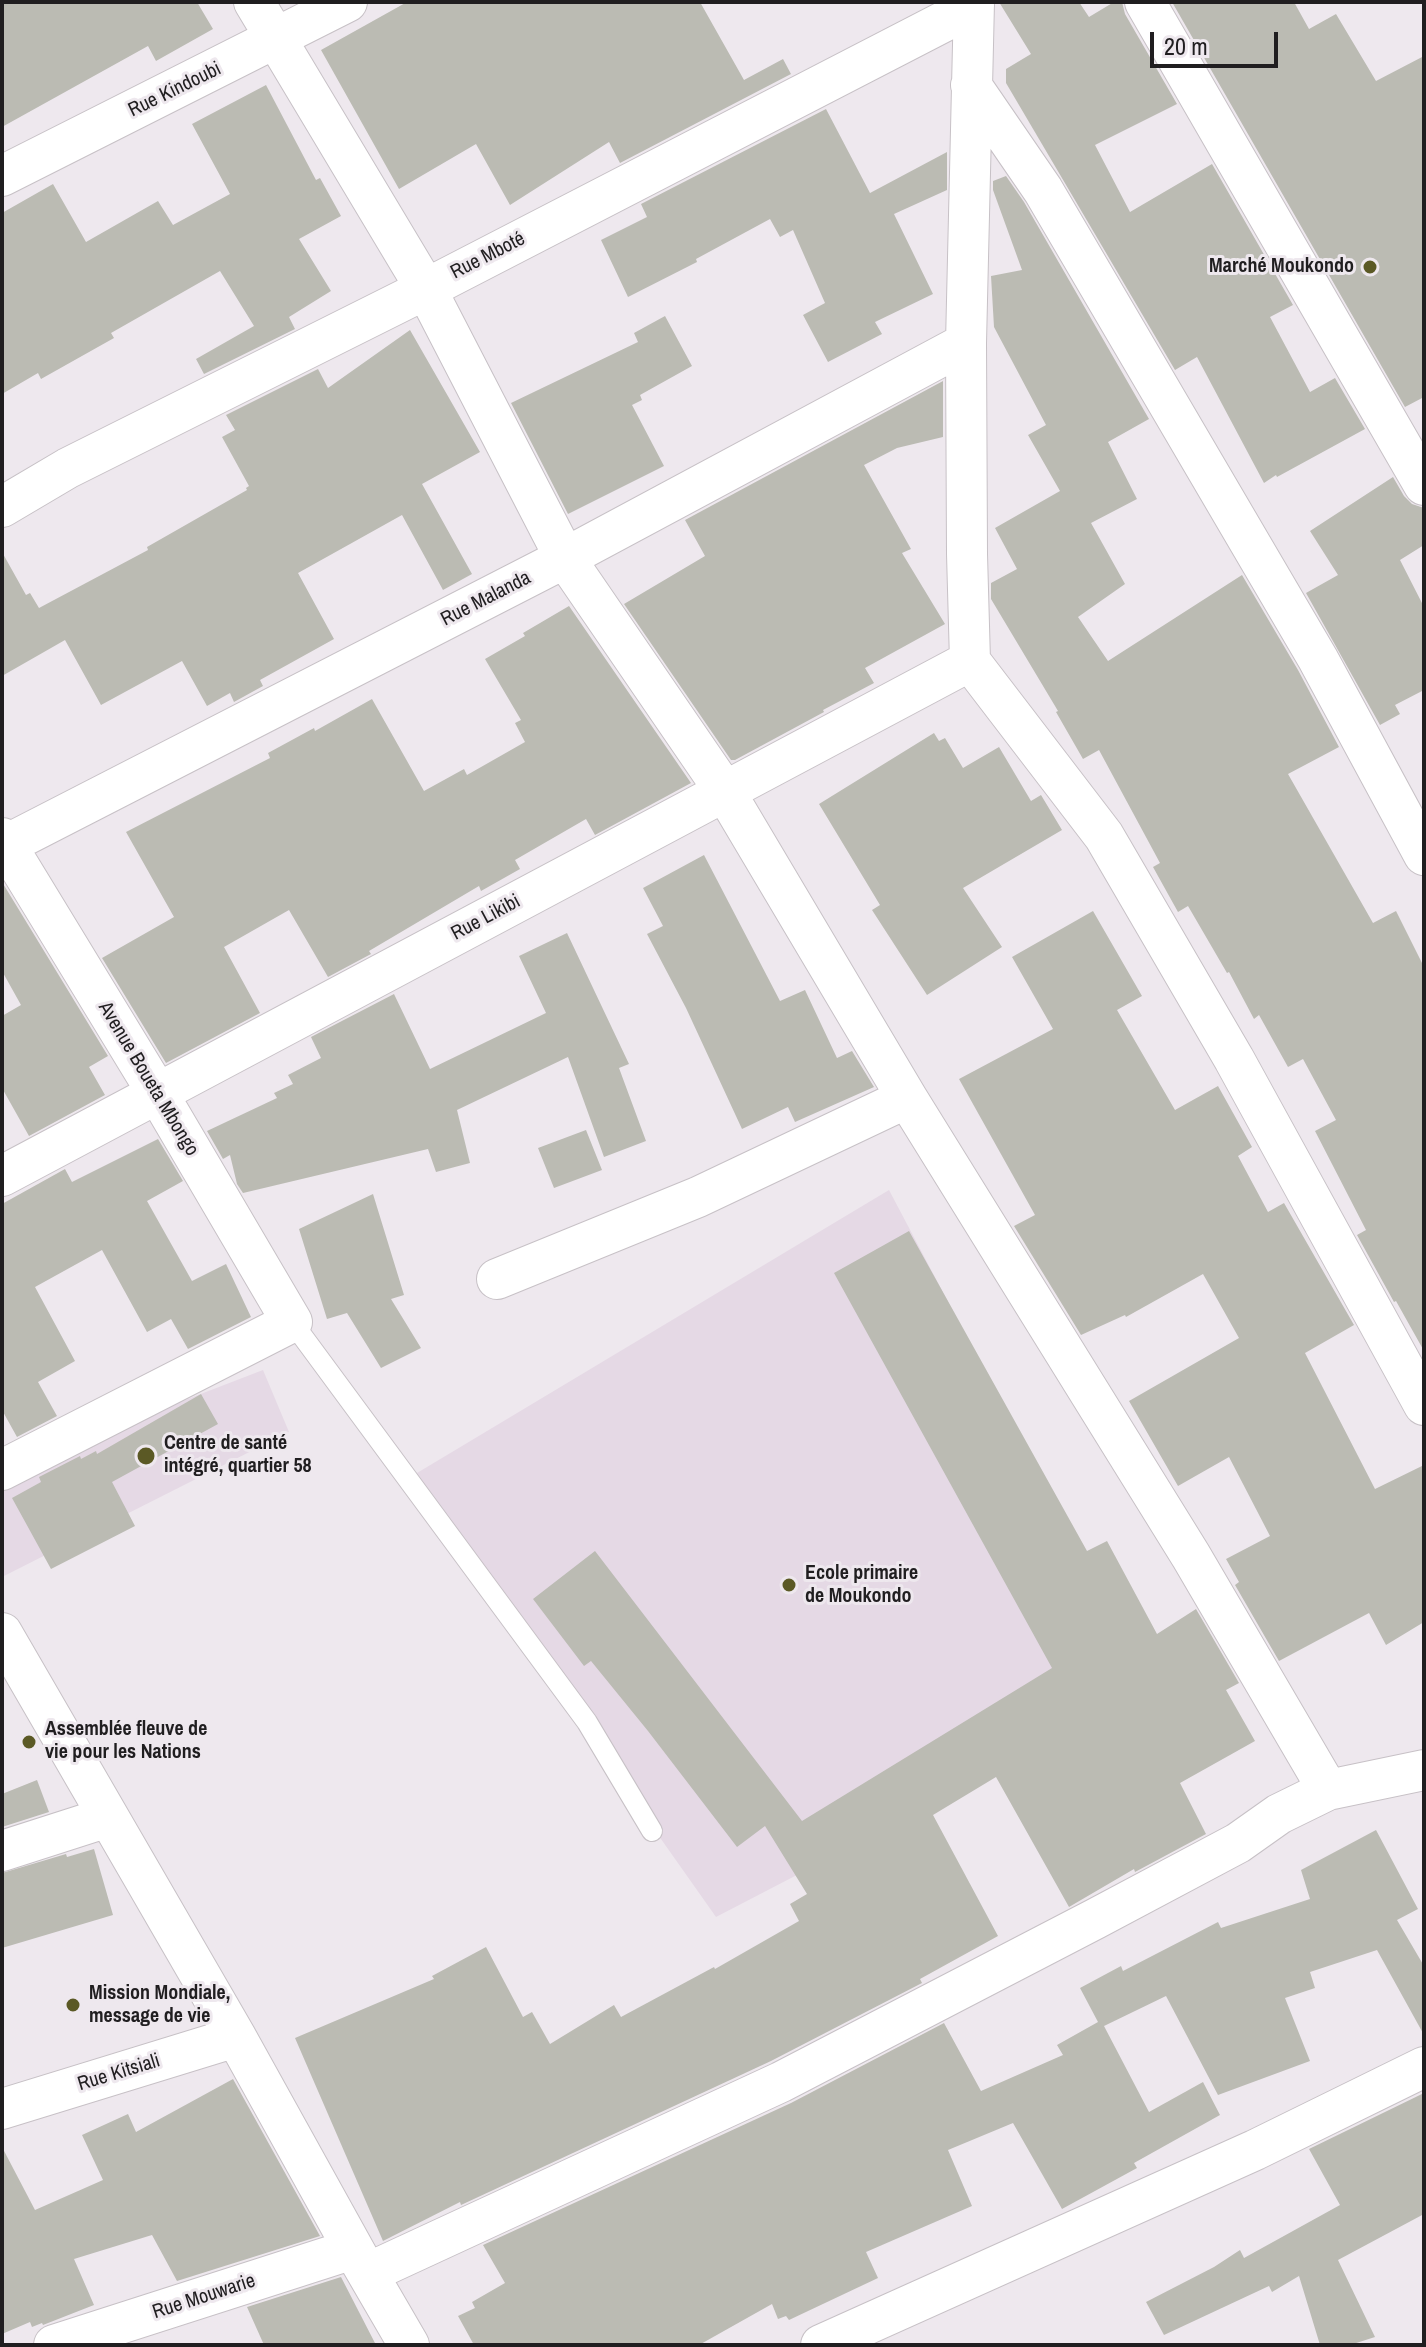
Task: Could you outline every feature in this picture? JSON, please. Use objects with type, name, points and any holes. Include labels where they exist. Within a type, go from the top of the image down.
[{"type":"street","points":[[254,2],[426,289],[565,558],[724,790],[907,1098],[1191,1556],[1328,1790]]},
{"type":"street","name":"Rue Kindoubi","points":[[2,176],[347,2]]},
{"type":"street","points":[[1145,2],[1424,485]]},
{"type":"street","points":[[974,4],[966,343],[970,661],[1104,836],[1234,1059],[1424,1405]]},
{"type":"street","name":"Rue Mboté","points":[[2,507],[68,468],[426,289],[974,4]]},
{"type":"street","points":[[971,85],[1051,204],[1318,659],[1424,855]]},
{"type":"street","name":"Rue Malanda","points":[[3,843],[565,558],[966,343]]},
{"type":"street","name":"Rue Likibi","points":[[2,1176],[970,661]]},
{"type":"street","name":"Avenue Boueta Mbongo","points":[[3,843],[158,1094],[292,1322]]},
{"type":"street","points":[[497,1279],[698,1197],[907,1098]]},
{"type":"street","points":[[2,1470],[292,1322]]},
{"type":"street","points":[[2,1633],[236,2037],[409,2345]]},
{"type":"street","name":"Rue Mouwarie","points":[[54,2345],[360,2261],[781,2082],[1238,1843],[1279,1814],[1328,1790],[1420,1780]]},
{"type":"street","points":[[2,1851],[108,1817]]},
{"type":"street","name":"Rue Kitsiali","points":[[2,2109],[236,2037]]},
{"type":"street","points":[[821,2345],[1255,2150],[1424,2067]]},
{"type":"lane","points":[[292,1322],[587,1722],[652,1831]]},
{"type":"shaded area","name":"Ecole primaire de Moukondo","points":[[889,1190],[1153,1690],[716,1917],[407,1479]]},
{"type":"shaded area","name":"Centre de santé intégré, quartier 58","points":[[263,1370],[289,1432],[2,1577],[2,1478],[97,1434]]},
{"type":"building","points":[[2,2],[197,2],[213,29],[156,61],[148,46],[2,127]]},
{"type":"building","points":[[407,2],[700,2],[744,80],[783,59],[791,74],[620,163],[609,142],[510,205],[476,144],[399,189],[321,50]]},
{"type":"building","points":[[999,2],[1079,2],[1089,17],[1114,2],[1122,2],[1125,14],[1177,104],[1095,145],[1130,212],[1212,164],[1293,305],[1270,317],[1310,392],[1335,378],[1365,429],[1264,483],[1197,357],[1175,370],[1006,83],[1006,69],[1031,54]]},
{"type":"building","name":"Marché Moukondo","points":[[1172,2],[1294,2],[1309,29],[1336,14],[1376,81],[1424,56],[1424,397],[1405,407]]},
{"type":"building","points":[[266,85],[316,180],[320,178],[341,216],[299,239],[331,291],[289,317],[295,329],[204,374],[196,359],[254,326],[220,271],[111,333],[114,338],[41,379],[38,373],[2,394],[2,213],[53,184],[86,242],[158,201],[173,225],[230,194],[192,124]]},
{"type":"building","points":[[826,109],[870,193],[947,152],[947,190],[894,214],[933,294],[875,322],[882,334],[828,362],[803,315],[825,303],[793,230],[780,237],[770,219],[696,259],[697,262],[628,297],[601,240],[647,217],[641,204]]},
{"type":"building","points":[[1006,176],[1149,419],[1108,442],[1137,499],[1091,523],[1125,584],[1078,617],[1108,661],[1242,575],[1339,747],[1288,774],[1373,923],[1396,911],[1424,967],[1424,1351],[1357,1235],[1366,1230],[1315,1131],[1336,1120],[1303,1059],[1288,1067],[1259,1015],[1254,1019],[1188,906],[1178,912],[1153,867],[1160,863],[1099,750],[1083,759],[991,599],[991,583],[1017,569],[995,528],[1060,491],[1028,435],[1046,425],[994,327],[991,276],[1022,270],[993,190],[993,181]]},
{"type":"building","points":[[665,316],[692,366],[640,395],[642,400],[632,405],[664,466],[568,514],[511,403],[638,342],[634,333]]},
{"type":"building","points":[[410,330],[480,452],[422,484],[472,574],[443,590],[402,515],[298,573],[334,639],[260,680],[263,686],[234,702],[230,693],[207,706],[182,661],[101,705],[65,640],[2,676],[2,552],[26,595],[30,593],[39,608],[148,550],[147,547],[247,490],[249,486],[222,437],[235,430],[226,415],[318,369],[328,388]]},
{"type":"building","points":[[943,381],[943,437],[897,448],[864,465],[911,549],[902,553],[945,624],[865,668],[874,683],[731,760],[624,604],[705,556],[685,520]]},
{"type":"building","points":[[1393,477],[1412,504],[1424,508],[1424,545],[1400,560],[1424,607],[1424,690],[1395,705],[1400,714],[1380,725],[1306,593],[1338,575],[1310,531]]},
{"type":"building","points":[[569,606],[691,783],[595,835],[586,819],[515,860],[520,869],[481,891],[479,886],[369,951],[371,954],[328,977],[289,910],[224,947],[260,1013],[166,1063],[102,958],[174,917],[126,832],[270,758],[268,753],[372,699],[424,791],[464,769],[467,775],[525,742],[515,723],[521,720],[485,659]]},
{"type":"building","points":[[934,733],[939,741],[945,738],[963,768],[999,747],[1031,801],[1041,795],[1062,830],[963,888],[1002,947],[927,995],[872,910],[880,905],[819,804]]},
{"type":"building","points":[[704,855],[780,1001],[805,990],[837,1058],[852,1051],[874,1087],[795,1122],[788,1107],[742,1129],[686,1008],[647,934],[663,926],[643,888]]},
{"type":"building","points":[[2,882],[108,1056],[89,1067],[105,1095],[29,1136],[2,1088],[2,1016],[21,1005],[2,971]]},
{"type":"building","points":[[1093,911],[1142,996],[1117,1010],[1175,1110],[1218,1086],[1252,1147],[1238,1156],[1268,1212],[1284,1203],[1354,1325],[1305,1353],[1375,1489],[1424,1465],[1424,1622],[1386,1645],[1369,1613],[1279,1661],[1235,1585],[1239,1582],[1226,1559],[1270,1536],[1229,1457],[1178,1486],[1129,1401],[1239,1338],[1203,1274],[1126,1317],[1081,1335],[1014,1226],[1035,1215],[959,1079],[1053,1029],[1012,957]]},
{"type":"building","points":[[567,933],[629,1064],[619,1068],[646,1141],[604,1157],[568,1057],[457,1110],[470,1163],[436,1172],[428,1149],[243,1193],[237,1184],[230,1155],[223,1159],[207,1131],[277,1098],[274,1093],[293,1084],[288,1075],[321,1058],[311,1037],[394,994],[430,1069],[546,1013],[519,956]]},
{"type":"building","points":[[586,1130],[602,1170],[554,1188],[538,1148]]},
{"type":"building","points":[[158,1139],[183,1181],[147,1201],[192,1281],[226,1264],[251,1317],[188,1349],[171,1319],[147,1332],[102,1250],[35,1287],[75,1361],[38,1382],[57,1416],[17,1437],[2,1410],[2,1204],[65,1169],[72,1182]]},
{"type":"building","points":[[373,1194],[404,1295],[391,1299],[421,1348],[381,1368],[347,1313],[327,1319],[299,1229]]},
{"type":"building","points":[[909,1231],[1087,1551],[1107,1541],[1157,1634],[1196,1609],[1239,1683],[1226,1690],[1255,1741],[1180,1783],[1206,1834],[1135,1872],[1134,1869],[1069,1907],[996,1777],[933,1815],[998,1936],[920,1979],[922,1983],[771,2061],[461,2205],[460,2202],[383,2241],[295,2038],[434,1979],[432,1976],[486,1947],[523,2017],[532,2012],[550,2044],[614,2005],[621,2017],[799,1921],[790,1904],[807,1894],[765,1826],[737,1847],[591,1661],[584,1666],[533,1599],[595,1551],[802,1821],[1052,1668],[834,1273]]},
{"type":"building","points":[[201,1394],[218,1424],[112,1482],[135,1526],[51,1569],[12,1498],[41,1482],[39,1477],[80,1456],[81,1459],[96,1451],[97,1454]]},
{"type":"building","points":[[37,1780],[49,1812],[2,1827],[2,1794]]},
{"type":"building","points":[[1376,1830],[1418,1909],[1397,1920],[1424,1966],[1424,2035],[1377,1950],[1310,1972],[1315,1988],[1285,1998],[1310,2061],[1218,2095],[1166,1996],[1104,2026],[1149,2112],[1203,2082],[1220,2115],[1134,2163],[1137,2168],[1062,2209],[1013,2123],[948,2150],[972,2206],[866,2252],[878,2278],[789,2320],[786,2316],[778,2319],[772,2304],[699,2345],[474,2345],[458,2316],[475,2308],[472,2302],[505,2283],[483,2245],[791,2103],[944,2023],[981,2091],[1063,2055],[1057,2045],[1098,2022],[1080,1988],[1121,1966],[1123,1971],[1218,1922],[1221,1928],[1310,1899],[1301,1870]]},
{"type":"building","points":[[94,1849],[113,1915],[2,1948],[2,1873]]},
{"type":"building","points":[[233,2079],[320,2236],[177,2281],[152,2235],[74,2259],[94,2305],[43,2325],[32,2327],[30,2322],[2,2334],[2,2147],[35,2210],[103,2180],[82,2135],[128,2114],[136,2132]]},
{"type":"building","points":[[1424,2093],[1424,2214],[1338,2260],[1375,2337],[1350,2345],[1320,2345],[1299,2276],[1272,2292],[1269,2286],[1164,2335],[1146,2302],[1240,2250],[1244,2258],[1340,2205],[1309,2149]]},
{"type":"building","points":[[341,2277],[376,2345],[264,2345],[247,2307]]},
{"type":"place","name":"Marché Moukondo","points":[[1370,267]]},
{"type":"place","name":"Centre de santé intégré, quartier 58","points":[[146,1456]]},
{"type":"place","name":"Ecole primaire de Moukondo","points":[[789,1585]]},
{"type":"place","name":"Assemblée fleuve de vie pour les Nations","points":[[29,1742]]},
{"type":"place","name":"Mission Mondiale, message de vie","points":[[73,2005]]}]
